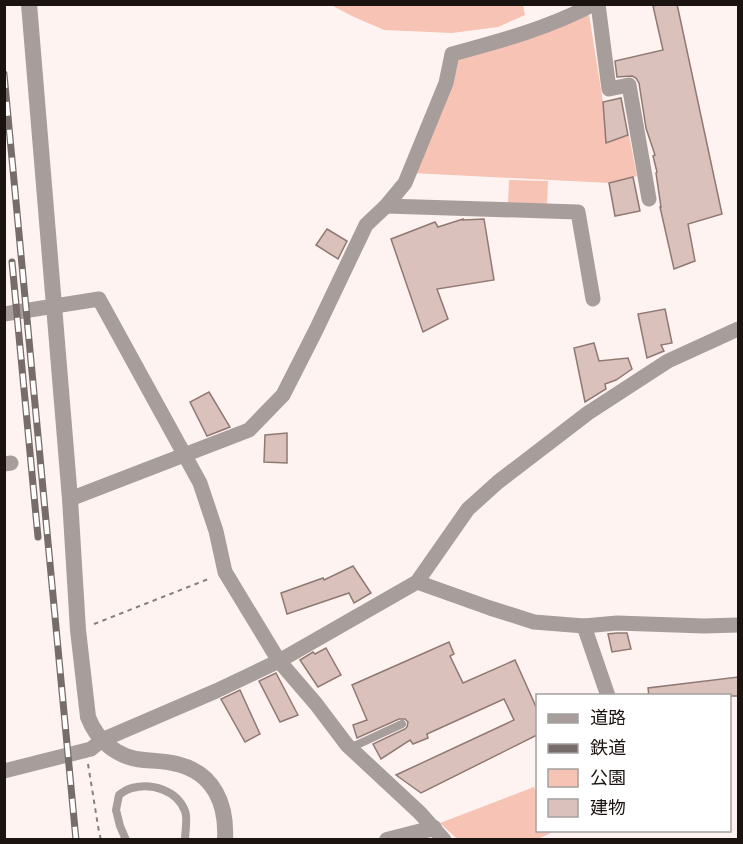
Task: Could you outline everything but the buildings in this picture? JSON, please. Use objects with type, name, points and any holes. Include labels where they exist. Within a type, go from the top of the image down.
[{"type":"street","points":[[29,4],[70,500],[78,630],[88,717],[102,740],[122,755],[179,764],[205,780],[213,788],[221,803],[225,820],[225,840]]},
{"type":"street","points":[[70,500],[249,430],[283,395],[366,225],[405,183],[446,83],[452,54],[522,35],[596,4],[609,89],[629,85],[649,199]]},
{"type":"street","points":[[386,206],[578,212],[593,299]]},
{"type":"street","points":[[4,314],[99,299],[203,492],[216,531],[225,572],[279,661],[350,748],[420,813],[439,834]]},
{"type":"street","points":[[4,771],[91,749],[102,740],[279,661],[417,582],[468,509],[498,482],[588,413],[668,361],[738,329]]},
{"type":"street","points":[[417,582],[534,622],[584,626],[617,622],[738,626]]},
{"type":"street","points":[[584,626],[607,694]]},
{"type":"street","points":[[387,840],[439,834]]},
{"type":"lane","points":[[350,748],[402,724]]},
{"type":"lane","points":[[126,840],[116,810],[119,795],[129,788],[143,787],[161,788],[181,804],[186,814],[185,840]]},
{"type":"path","points":[[78,630],[225,572]]},
{"type":"green space","points":[[331,5],[523,5],[525,15],[498,27],[452,33],[384,30]]},
{"type":"green space","points":[[588,8],[603,102],[606,143],[629,135],[637,176],[609,183],[412,173],[453,58]]},
{"type":"green space","points":[[509,180],[548,181],[547,207],[508,205]]},
{"type":"green space","points":[[534,787],[536,832],[553,832],[538,839],[457,839],[440,823]]},
{"type":"railway","points":[[4,74],[76,840]]},
{"type":"railway","points":[[12,262],[38,537]]}]
